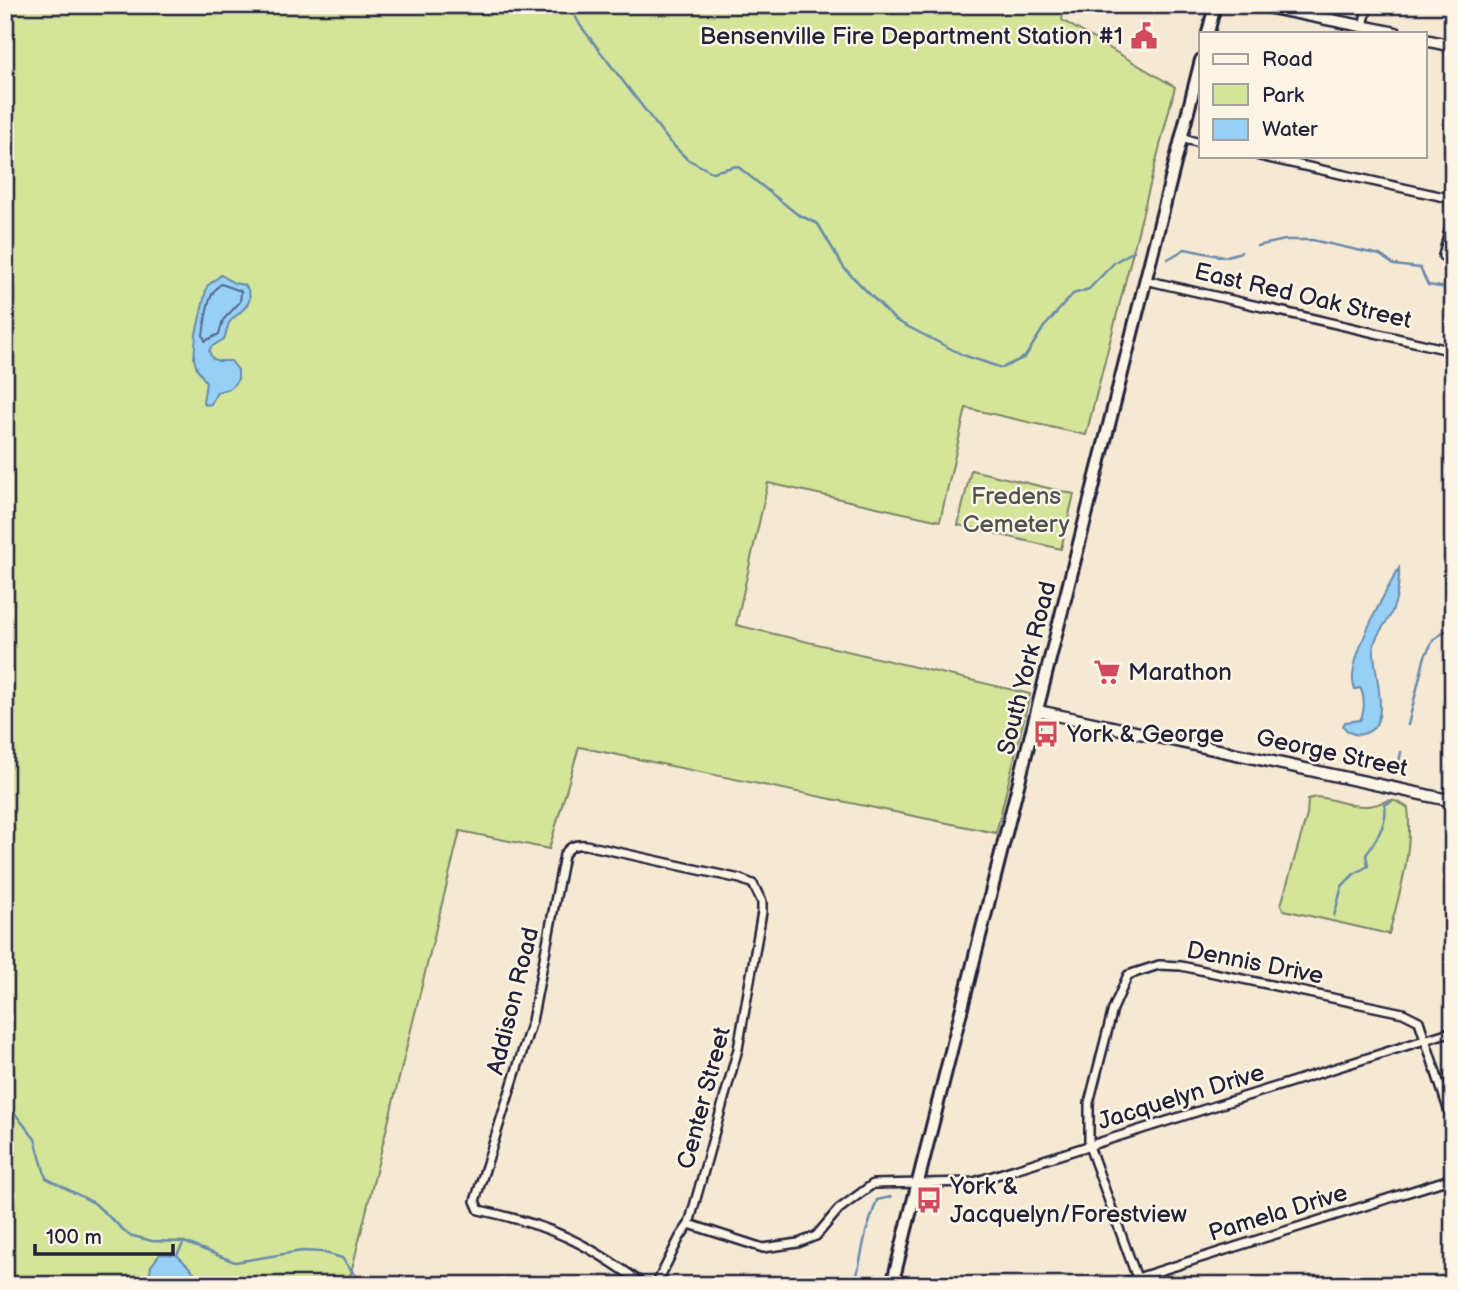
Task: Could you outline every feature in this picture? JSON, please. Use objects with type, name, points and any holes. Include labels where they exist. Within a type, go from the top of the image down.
[{"type":"main road","points":[[1208,32],[1215,5]]},
{"type":"main road","name":"South York Road","points":[[892,1285],[1199,67]]},
{"type":"street","points":[[1257,5],[1391,32]]},
{"type":"street","points":[[1363,26],[1368,5]]},
{"type":"street","points":[[1426,40],[1453,46]]},
{"type":"street","points":[[1180,138],[1199,142]]},
{"type":"street","points":[[1268,158],[1453,199]]},
{"type":"street","points":[[1443,256],[1453,214]]},
{"type":"street","name":"East Red Oak Street","points":[[1145,280],[1453,351]]},
{"type":"street","name":"George Street","points":[[1038,711],[1453,801]]},
{"type":"street","name":"Center Street","points":[[572,846],[586,845],[753,884],[762,902],[738,1049],[689,1224],[656,1285]]},
{"type":"street","name":"Addison Road","points":[[572,846],[564,855],[532,1021],[475,1201],[479,1210],[523,1219],[563,1234],[602,1254],[644,1285]]},
{"type":"street","name":"Dennis Drive","points":[[1137,1278],[1089,1146],[1089,1103],[1113,1009],[1128,975],[1159,965],[1181,966],[1403,1013],[1419,1021],[1453,1124]]},
{"type":"street","name":"Jacquelyn Drive","points":[[689,1224],[763,1248],[798,1243],[816,1236],[839,1209],[873,1184],[974,1182],[1453,1031]]},
{"type":"street","name":"Pamela Drive","points":[[1115,1285],[1453,1178]]},
{"type":"green space","points":[[5,5],[1065,5],[1062,20],[1175,87],[1086,435],[966,408],[940,521],[768,483],[736,625],[1030,694],[996,833],[579,747],[549,849],[460,831],[348,1285],[5,1285]]},
{"type":"green space","name":"Fredens Cemetery","points":[[971,470],[1074,494],[1061,549],[958,525]]},
{"type":"green space","points":[[1316,797],[1360,806],[1390,800],[1408,808],[1407,856],[1389,934],[1284,910],[1281,905],[1307,815],[1308,799]]},
{"type":"water","points":[[221,275],[234,283],[245,285],[250,298],[245,308],[229,323],[224,339],[209,351],[212,358],[218,361],[231,361],[238,370],[238,379],[231,388],[217,392],[211,404],[205,405],[203,402],[206,382],[194,359],[196,334],[207,286]]},
{"type":"water","points":[[1399,568],[1395,603],[1374,645],[1380,696],[1378,720],[1372,729],[1362,734],[1354,734],[1343,726],[1345,722],[1360,720],[1363,713],[1363,695],[1360,688],[1355,689],[1353,678],[1355,664],[1368,628]]},
{"type":"water","points":[[160,1254],[177,1255],[195,1273],[193,1285],[148,1285],[151,1266]]},
{"type":"waterway","points":[[569,5],[580,25],[668,140],[687,159],[712,172],[737,166],[797,214],[818,224],[844,268],[895,320],[963,355],[1002,368],[1025,357],[1044,327],[1073,294],[1089,289],[1115,262],[1134,251]]},
{"type":"waterway","points":[[1257,246],[1285,240],[1312,240],[1380,255],[1394,265],[1420,268],[1428,285],[1453,289]]},
{"type":"waterway","points":[[1168,259],[1185,249],[1224,257],[1241,252]]},
{"type":"waterway","points":[[1408,725],[1425,656],[1434,639],[1453,626]]},
{"type":"waterway","points":[[1397,773],[1401,752]]},
{"type":"waterway","points":[[1334,916],[1342,886],[1354,874],[1368,866],[1366,855],[1383,825],[1385,804],[1391,802]]},
{"type":"waterway","points":[[5,1101],[35,1139],[46,1178],[94,1203],[129,1235],[152,1241],[184,1242]]},
{"type":"waterway","points":[[855,1285],[866,1232],[877,1200],[891,1197]]},
{"type":"waterway","points":[[177,1255],[184,1242],[235,1262],[302,1251],[322,1252],[342,1258],[363,1285]]},
{"type":"place","name":"Bensenville Fire Department Station #1","points":[[1144,36]]},
{"type":"place","name":"Marathon","points":[[1107,672]]},
{"type":"place","name":"York & George","points":[[1046,734]]},
{"type":"place","name":"York & Jacquelyn/Forestview","points":[[929,1200]]}]
